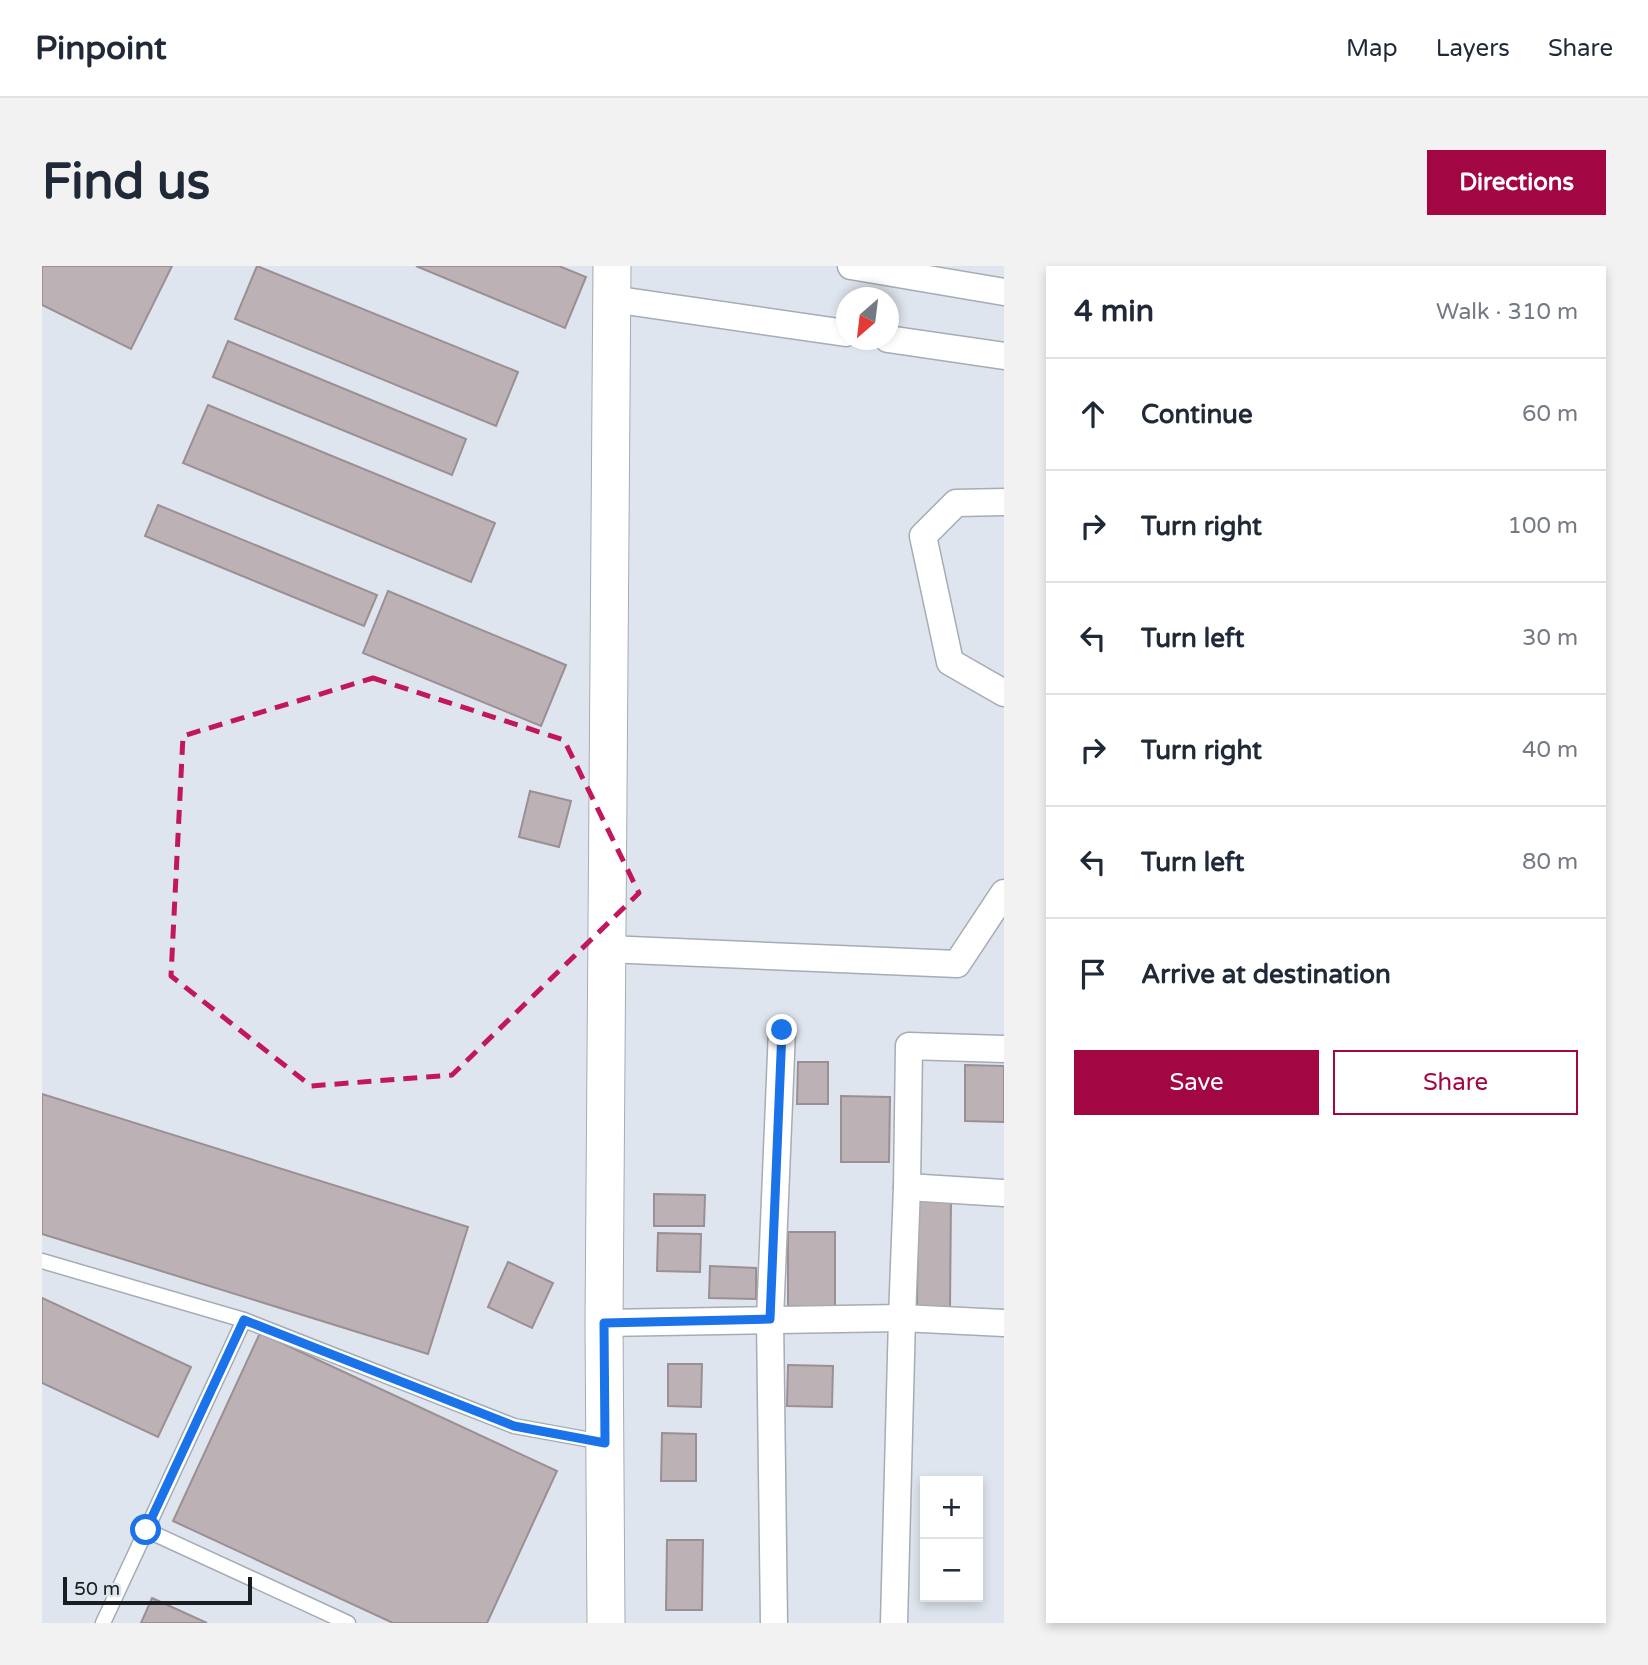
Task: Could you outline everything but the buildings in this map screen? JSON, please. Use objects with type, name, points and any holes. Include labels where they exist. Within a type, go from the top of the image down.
[{"type":"main road","points":[[606,1623],[604,1323],[612,282]]},
{"type":"street","points":[[851,266],[1004,292]]},
{"type":"street","points":[[612,282],[836,330]]},
{"type":"street","points":[[899,341],[1004,356]]},
{"type":"street","points":[[1004,502],[956,503],[923,536],[950,662],[1004,693]]},
{"type":"street","points":[[607,949],[957,964],[1004,893]]},
{"type":"street","points":[[774,1623],[770,1319],[782,1030]]},
{"type":"street","points":[[894,1623],[909,1046],[1004,1049]]},
{"type":"street","points":[[907,1188],[1004,1193]]},
{"type":"street","points":[[604,1323],[902,1318],[1004,1323]]},
{"type":"lane","points":[[42,1261],[244,1320],[514,1426],[605,1443]]},
{"type":"lane","points":[[103,1623],[244,1320]]},
{"type":"lane","points":[[146,1530],[348,1623]]},
{"type":"highlighted area","points":[[373,678],[564,740],[639,893],[452,1075],[311,1086],[171,976],[183,736]]},
{"type":"route","points":[[146,1530],[244,1320],[514,1426],[605,1443],[604,1323],[770,1319],[782,1030]]}]
